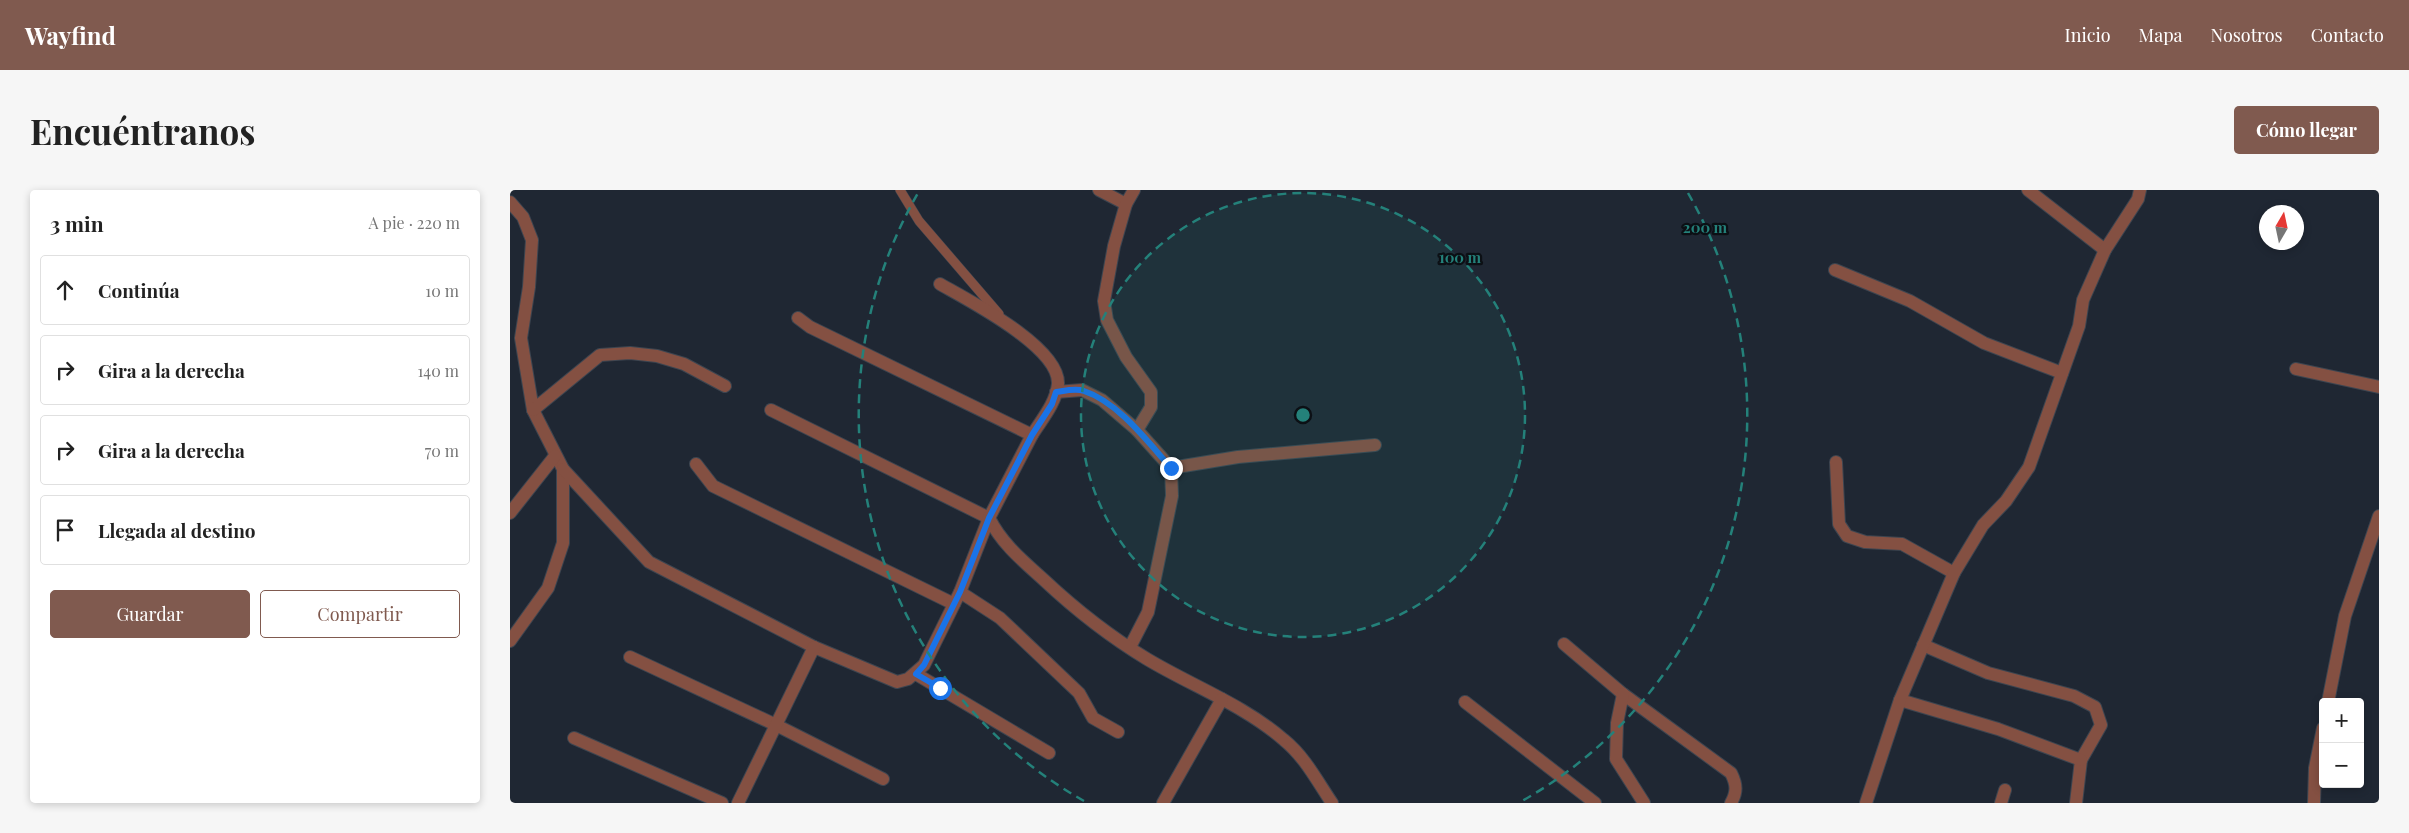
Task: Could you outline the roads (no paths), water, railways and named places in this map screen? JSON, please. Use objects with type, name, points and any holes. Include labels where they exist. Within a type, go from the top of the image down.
[{"type":"street","points":[[1099,190],[1126,204]]},
{"type":"street","points":[[1134,190],[1126,204],[1114,246],[1104,301],[1107,320],[1126,357],[1151,392],[1151,407],[1137,430]]},
{"type":"street","points":[[2028,190],[2105,250]]},
{"type":"street","points":[[1866,803],[1900,700],[1954,573],[1983,525],[2006,501],[2029,468],[2079,326],[2083,300],[2105,250],[2138,199],[2140,190]]},
{"type":"street","points":[[510,202],[523,216],[532,240],[529,287],[521,338],[533,410],[563,469],[649,562],[814,647],[897,682],[908,679],[916,674],[924,665],[957,598],[989,518],[1032,435],[1052,404],[1058,381],[1048,360],[1030,341],[1005,322],[940,284]]},
{"type":"street","points":[[1835,270],[1910,301],[1984,343],[2062,373]]},
{"type":"street","points":[[798,318],[810,326],[1032,435]]},
{"type":"street","points":[[533,410],[600,355],[630,353],[656,356],[684,364],[726,386]]},
{"type":"street","points":[[2296,369],[2379,387]]},
{"type":"street","points":[[1056,392],[1082,390],[1102,400],[1137,430],[1171,468],[1172,496],[1150,604],[1130,647]]},
{"type":"street","points":[[771,410],[989,518],[998,536],[1022,560],[1096,625],[1147,659],[1248,714],[1284,739],[1300,756],[1332,803]]},
{"type":"street","points":[[1171,468],[1238,457],[1375,445]]},
{"type":"street","points":[[510,513],[555,456]]},
{"type":"street","points":[[1836,462],[1839,524],[1847,536],[1865,542],[1902,544],[1954,573]]},
{"type":"street","points":[[696,464],[713,486],[1000,618],[1079,693],[1093,718],[1118,732]]},
{"type":"street","points":[[510,641],[548,588],[563,543],[563,469]]},
{"type":"street","points":[[2329,698],[2345,616],[2377,525]]},
{"type":"street","points":[[1564,644],[1623,694],[1732,773],[1736,783],[1736,794],[1731,803]]},
{"type":"street","points":[[1923,645],[1988,673],[2074,696],[2095,707],[2101,725],[2081,760],[2076,803]]},
{"type":"street","points":[[738,803],[814,647]]},
{"type":"street","points":[[630,657],[776,725],[884,779]]},
{"type":"street","points":[[916,674],[1049,753]]},
{"type":"street","points":[[1623,694],[1617,723],[1616,759],[1644,803]]},
{"type":"street","points":[[1163,803],[1222,699]]},
{"type":"street","points":[[1900,700],[1998,729],[2081,760]]},
{"type":"street","points":[[1465,702],[1595,803]]},
{"type":"street","points":[[574,738],[722,803]]},
{"type":"street","points":[[2314,803],[2315,768],[2320,743]]},
{"type":"street","points":[[2000,803],[2005,790]]},
{"type":"lane","points":[[900,190],[919,221],[1005,322]]}]
